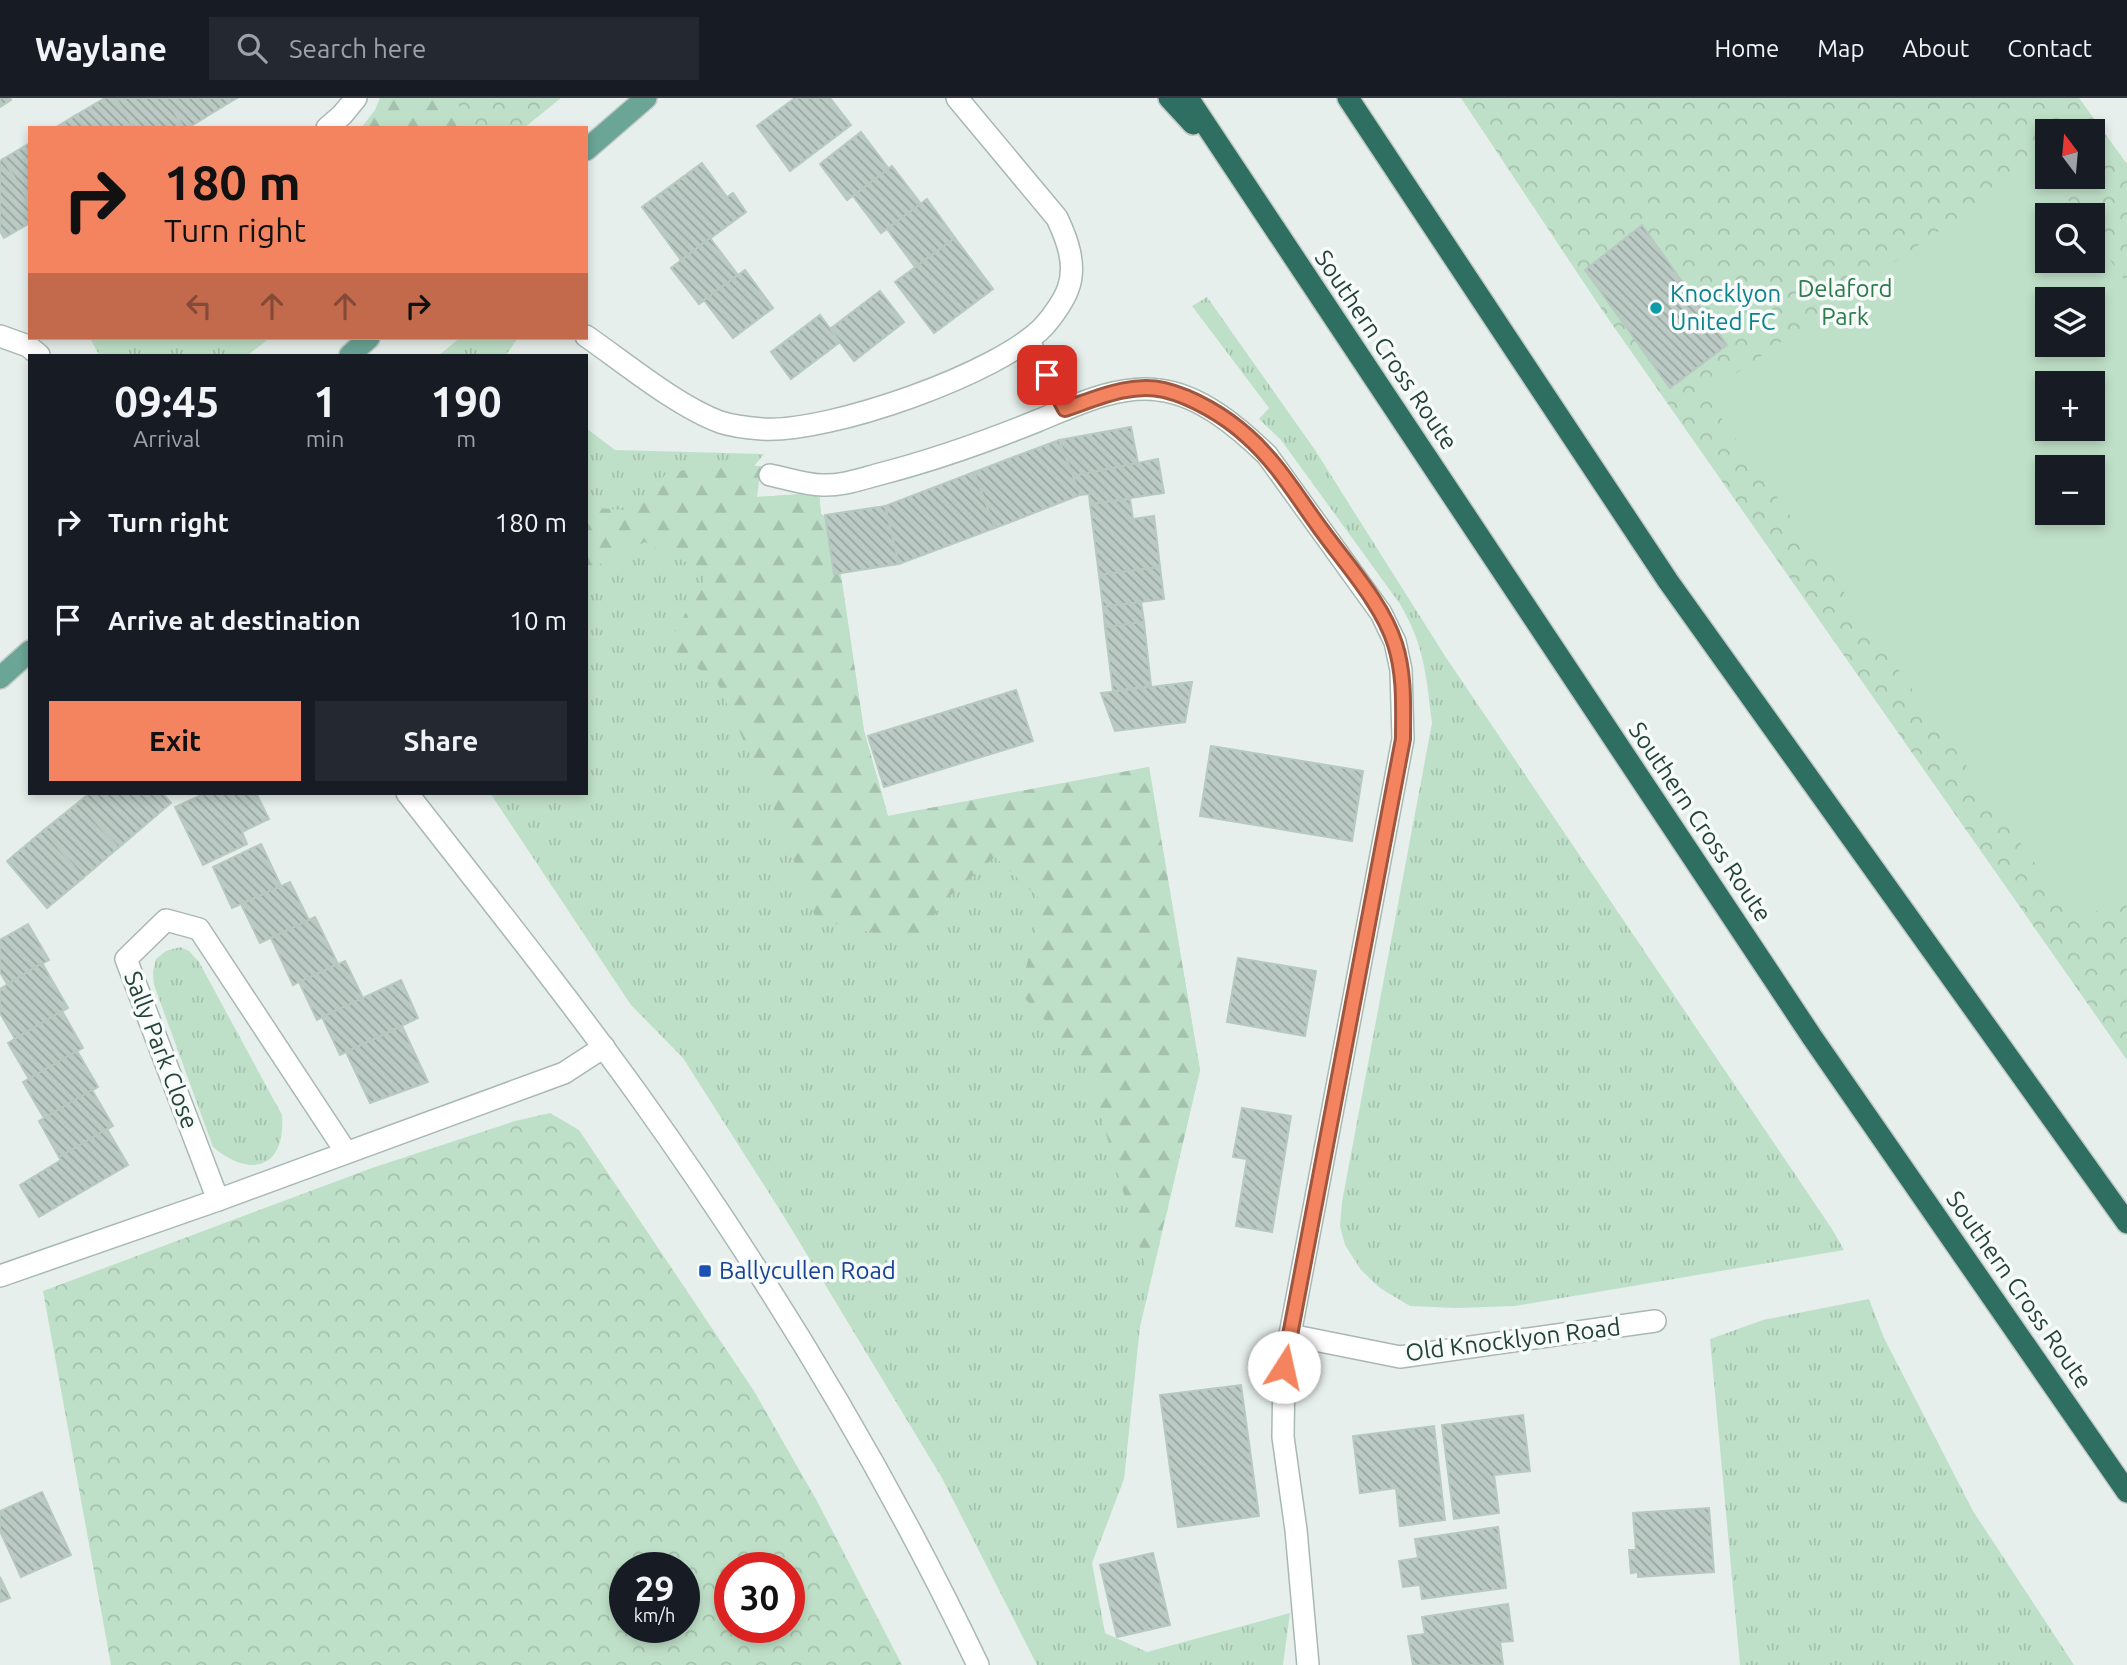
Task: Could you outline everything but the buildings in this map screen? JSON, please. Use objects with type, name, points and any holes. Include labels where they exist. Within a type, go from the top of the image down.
[{"type":"highway","points":[[1169,98],[1238,176]]},
{"type":"highway","points":[[1188,98],[1238,176]]},
{"type":"highway","points":[[1348,98],[1668,582],[2127,1223]]},
{"type":"highway","name":"Southern Cross Route","points":[[1238,176],[1812,1037],[2127,1492]]},
{"type":"main road","points":[[588,148],[646,98]]},
{"type":"main road","points":[[350,354],[367,340]]},
{"type":"main road","points":[[0,678],[28,653]]},
{"type":"street","points":[[330,126],[342,116],[356,98]]},
{"type":"street","points":[[588,337],[687,406],[721,422],[764,429],[832,422],[939,387],[1028,340],[1046,324],[1069,288],[1071,265],[1068,240],[1057,218],[957,98]]},
{"type":"street","points":[[0,336],[33,346]]},
{"type":"street","points":[[1028,340],[1065,409]]},
{"type":"street","points":[[770,475],[821,485],[846,483],[928,462],[1065,409],[1138,388],[1163,390],[1189,399],[1219,415],[1245,434],[1267,456],[1381,613],[1395,642],[1401,670],[1403,739],[1284,1367],[1283,1437],[1296,1530],[1308,1665]]},
{"type":"street","points":[[409,795],[604,1047],[733,1233],[816,1364],[933,1575],[978,1665]]},
{"type":"street","name":"Sally Park Close","points":[[218,1200],[126,959],[166,920],[199,929],[346,1152]]},
{"type":"street","points":[[0,1276],[42,1259],[218,1200],[564,1073],[604,1047]]},
{"type":"street","name":"Old Knocklyon Road","points":[[1290,1335],[1400,1357],[1655,1321]]},
{"type":"green space","points":[[380,98],[491,98],[480,126],[363,126],[375,110]]},
{"type":"green space","points":[[454,98],[561,98],[526,126],[472,126]]},
{"type":"green space","name":"Delaford Park","points":[[1461,98],[2079,98],[2094,119],[2035,119],[2035,189],[2105,189],[2105,134],[2127,164],[2127,1060],[1600,307]]},
{"type":"green space","points":[[2035,164],[2035,189],[2061,189],[2070,203],[2035,203],[2035,273],[2105,273],[2105,252],[2127,284],[2127,890],[2078,924],[1705,395]]},
{"type":"green space","points":[[1207,297],[1315,450],[1445,656],[1844,1250],[1515,1306],[1410,1306],[1380,1288],[1361,1270],[1345,1245],[1340,1226],[1342,1202],[1432,723],[1426,676],[1415,634],[1400,604],[1281,440],[1259,419],[1269,408],[1192,306]]},
{"type":"green space","points":[[91,340],[267,340],[249,354],[98,354]]},
{"type":"green space","points":[[458,340],[517,340],[507,354],[440,354]]},
{"type":"green space","points":[[588,430],[615,450],[764,454],[755,465],[757,497],[819,493],[821,514],[833,522],[864,731],[888,816],[1149,767],[1200,1070],[1140,1327],[1124,1479],[1092,1563],[1105,1633],[1147,1652],[1290,1613],[1283,1665],[1037,1665],[942,1478],[783,1215],[683,1058],[631,1005],[491,795],[588,795]]},
{"type":"green space","points":[[699,466],[761,466],[757,497],[819,493],[821,514],[833,522],[864,731],[888,816],[1149,767],[1200,1070],[1150,1282],[1086,1066],[1020,993],[1042,901],[995,857],[945,900],[915,943],[816,919],[768,794],[716,680],[666,648],[708,573],[645,542],[588,570],[588,507],[635,511],[665,475]]},
{"type":"green space","points":[[180,947],[189,951],[199,962],[282,1115],[282,1133],[278,1147],[272,1157],[263,1163],[240,1163],[213,1147],[154,985],[156,959],[166,951]]},
{"type":"green space","points":[[550,1113],[579,1130],[754,1391],[817,1501],[902,1665],[111,1665],[43,1291],[372,1168],[515,1121]]},
{"type":"green space","points":[[1869,1299],[1884,1338],[1973,1511],[2074,1665],[1740,1665],[1710,1339],[1763,1320]]},
{"type":"place","name":"Knocklyon United FC","points":[[1656,308]]},
{"type":"place","name":"Ballycullen Road","points":[[705,1271]]},
{"type":"route","points":[[1047,375],[1065,409],[1138,388],[1163,390],[1189,399],[1219,415],[1245,434],[1267,456],[1349,568],[1381,613],[1395,642],[1401,670],[1403,739],[1284,1367]]}]
